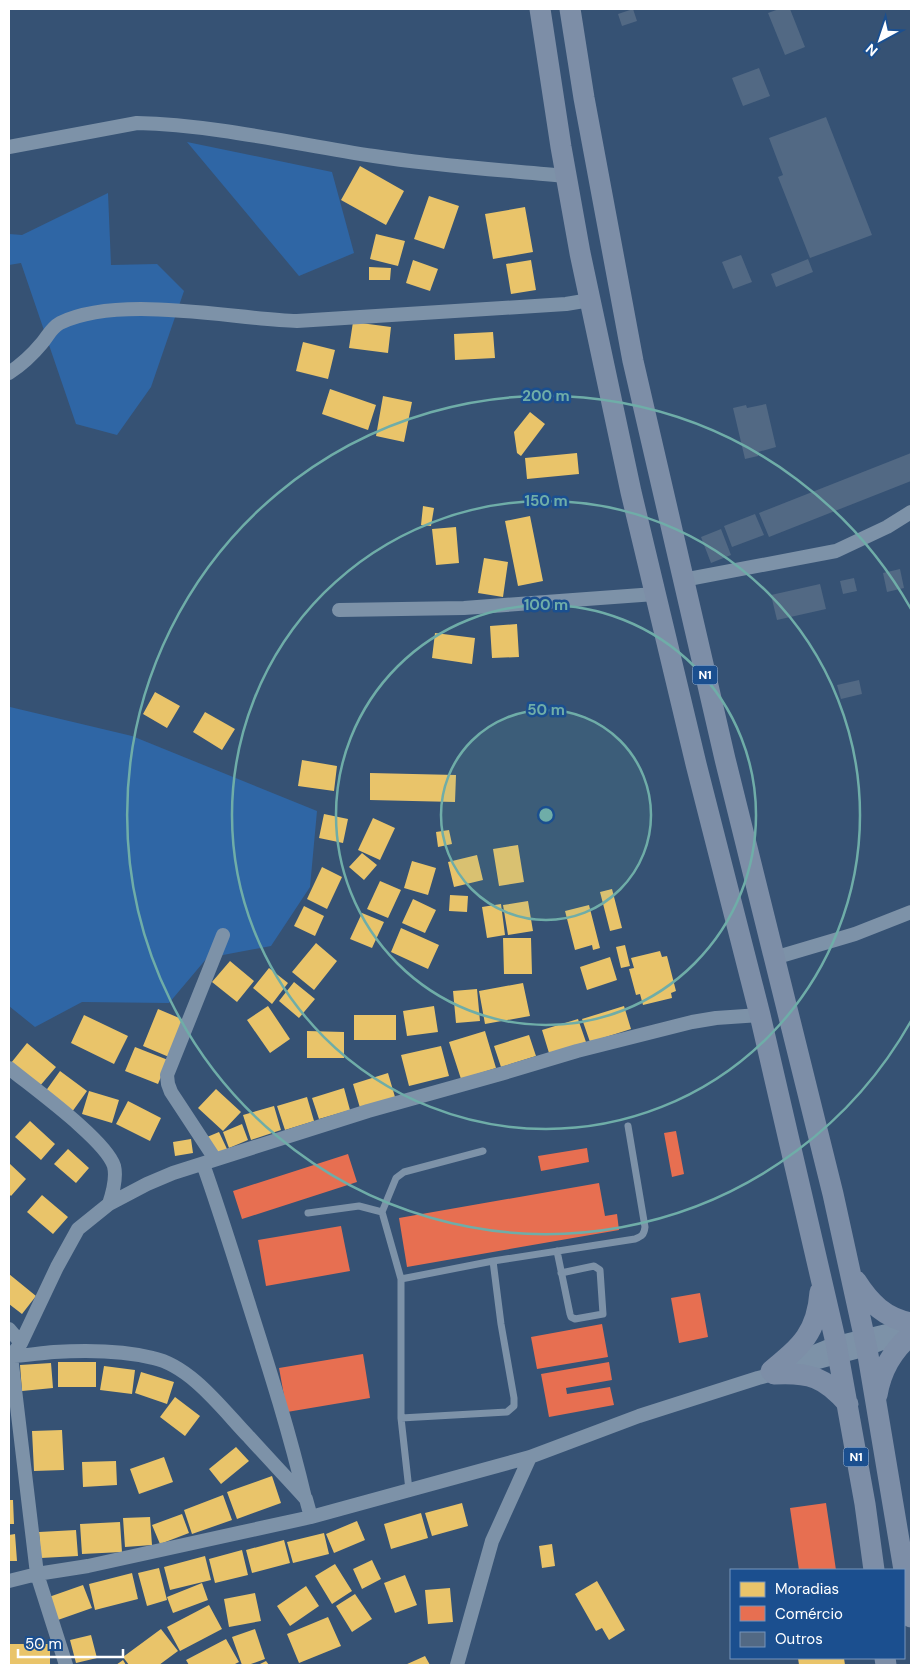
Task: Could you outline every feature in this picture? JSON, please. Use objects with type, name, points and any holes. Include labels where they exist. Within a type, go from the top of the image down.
[{"type":"main road","name":"N1","points":[[540,9],[561,147],[590,300],[631,492],[698,774],[760,1015],[821,1277],[848,1404],[874,1569]]},
{"type":"main road","name":"N1","points":[[570,9],[587,116],[633,361],[683,580],[833,1194],[876,1400],[904,1569]]},
{"type":"main road","points":[[849,1271],[871,1303],[910,1334],[882,1372],[876,1400]]},
{"type":"main road","points":[[768,1374],[796,1349],[812,1328],[819,1304],[821,1277]]},
{"type":"main road","points":[[768,1374],[798,1374],[818,1379],[837,1391],[848,1404]]},
{"type":"main road","name":"N1","points":[[905,1578],[911,1617]]},
{"type":"street","points":[[9,148],[137,123],[207,130],[393,159],[567,176]]},
{"type":"street","points":[[9,373],[18,368],[36,350],[51,330],[59,324],[88,314],[122,310],[158,310],[266,320],[298,321],[566,304],[590,300]]},
{"type":"street","points":[[683,580],[836,551],[887,527],[911,512]]},
{"type":"street","points":[[339,610],[464,608],[656,594]]},
{"type":"street","points":[[774,958],[855,934],[911,912]]},
{"type":"street","points":[[223,936],[167,1075],[168,1084],[209,1162],[215,1196],[276,1390],[311,1517]]},
{"type":"street","points":[[66,1665],[37,1574],[10,1356],[21,1343],[72,1237],[87,1220],[109,1204],[173,1173],[386,1106],[587,1049],[692,1022],[716,1018],[760,1015]]},
{"type":"street","points":[[9,1068],[78,1125],[107,1154],[114,1165],[115,1175],[114,1188],[109,1204]]},
{"type":"street","points":[[9,1329],[21,1343]]},
{"type":"street","points":[[9,1581],[37,1574],[88,1566],[311,1517],[530,1457],[639,1416],[837,1350],[865,1342],[910,1334]]},
{"type":"street","points":[[10,1356],[96,1351],[128,1353],[170,1363],[186,1374],[212,1397],[306,1499]]},
{"type":"street","points":[[457,1665],[492,1541],[530,1457]]},
{"type":"lane","points":[[400,1278],[493,1261],[635,1239],[642,1236],[645,1233],[646,1227],[628,1126]]},
{"type":"lane","points":[[409,1490],[401,1418],[400,1278],[382,1212],[396,1178],[404,1172],[483,1151]]},
{"type":"lane","points":[[308,1213],[359,1206],[382,1212]]},
{"type":"lane","points":[[557,1251],[561,1273],[571,1318],[604,1314],[600,1270],[598,1267],[594,1266],[561,1273]]},
{"type":"lane","points":[[401,1418],[508,1412],[514,1406],[493,1261]]},
{"type":"shaded area","points":[[187,142],[332,172],[354,253],[299,276]]},
{"type":"shaded area","points":[[108,193],[111,265],[157,264],[184,291],[151,387],[117,435],[76,424],[21,263],[9,265],[9,234],[22,235]]},
{"type":"shaded area","points":[[10,707],[132,736],[317,811],[310,887],[271,946],[207,958],[169,1003],[82,1002],[35,1027],[9,1006]]},
{"type":"building: Moradias","points":[[360,166],[404,191],[386,225],[341,200]]},
{"type":"building: Moradias","points":[[429,196],[459,206],[444,249],[414,239]]},
{"type":"building: Moradias","points":[[525,207],[533,252],[493,259],[485,214]]},
{"type":"building: Moradias","points":[[376,234],[405,241],[398,266],[370,259]]},
{"type":"building: Moradias","points":[[413,260],[438,269],[430,291],[406,283]]},
{"type":"building: Moradias","points":[[531,260],[536,290],[511,294],[506,264]]},
{"type":"building: Moradias","points":[[369,267],[391,268],[390,280],[369,280]]},
{"type":"building: Moradias","points":[[353,322],[391,327],[388,353],[349,348]]},
{"type":"building: Moradias","points":[[493,332],[495,358],[455,360],[454,334]]},
{"type":"building: Moradias","points":[[303,342],[335,350],[328,379],[296,371]]},
{"type":"building: Moradias","points":[[330,389],[376,405],[368,430],[322,414]]},
{"type":"building: Moradias","points":[[383,396],[412,402],[404,442],[376,436]]},
{"type":"building: Moradias","points":[[530,412],[545,424],[521,456],[517,453],[514,432]]},
{"type":"building: Moradias","points":[[577,453],[579,474],[527,479],[525,458]]},
{"type":"building: Moradias","points":[[423,506],[434,508],[431,526],[421,525]]},
{"type":"building: Moradias","points":[[530,516],[543,581],[518,586],[505,521]]},
{"type":"building: Moradias","points":[[456,527],[459,563],[436,565],[432,529]]},
{"type":"building: Moradias","points":[[484,558],[508,562],[503,597],[478,593]]},
{"type":"building: Moradias","points":[[517,624],[519,657],[492,658],[490,626]]},
{"type":"building: Moradias","points":[[435,633],[475,638],[472,664],[432,658]]},
{"type":"building: Moradias","points":[[155,692],[180,706],[167,728],[143,714]]},
{"type":"building: Moradias","points":[[205,712],[235,729],[222,750],[193,732]]},
{"type":"building: Moradias","points":[[302,760],[337,766],[334,791],[298,786]]},
{"type":"building: Moradias","points":[[370,773],[456,775],[455,802],[370,800]]},
{"type":"building: Moradias","points":[[324,814],[348,819],[343,843],[319,838]]},
{"type":"building: Moradias","points":[[373,818],[395,828],[380,860],[358,850]]},
{"type":"building: Moradias","points":[[449,830],[452,844],[438,847],[436,832]]},
{"type":"building: Moradias","points":[[518,845],[524,882],[499,886],[493,849]]},
{"type":"building: Moradias","points":[[362,853],[377,865],[364,880],[349,867]]},
{"type":"building: Moradias","points":[[477,855],[483,880],[454,887],[448,862]]},
{"type":"building: Moradias","points":[[412,861],[436,868],[428,895],[404,888]]},
{"type":"building: Moradias","points":[[322,867],[342,877],[327,909],[307,899]]},
{"type":"building: Moradias","points":[[380,881],[401,890],[388,918],[367,909]]},
{"type":"building: Moradias","points":[[612,889],[622,928],[610,931],[600,892]]},
{"type":"building: Moradias","points":[[450,895],[468,896],[467,912],[449,911]]},
{"type":"building: Moradias","points":[[413,899],[436,910],[425,933],[402,923]]},
{"type":"building: Moradias","points":[[528,901],[533,931],[508,935],[503,905]]},
{"type":"building: Moradias","points":[[501,904],[505,935],[487,938],[482,907]]},
{"type":"building: Moradias","points":[[589,905],[600,948],[593,950],[592,945],[575,950],[565,911]]},
{"type":"building: Moradias","points":[[304,906],[324,916],[315,936],[294,926]]},
{"type":"building: Moradias","points":[[362,913],[384,922],[372,948],[350,939]]},
{"type":"building: Moradias","points":[[401,928],[439,945],[428,969],[391,952]]},
{"type":"building: Moradias","points":[[503,938],[531,938],[532,974],[504,974]]},
{"type":"building: Moradias","points":[[316,943],[337,961],[314,990],[292,972]]},
{"type":"building: Moradias","points":[[625,945],[630,966],[621,968],[616,947]]},
{"type":"building: Moradias","points":[[660,951],[662,957],[667,956],[676,991],[671,993],[672,998],[643,1005],[640,994],[636,995],[629,969],[634,968],[631,958]]},
{"type":"building: Moradias","points":[[610,957],[617,980],[587,990],[580,967]]},
{"type":"building: Moradias","points":[[230,961],[254,981],[237,1002],[212,982]]},
{"type":"building: Moradias","points":[[269,968],[288,983],[272,1004],[253,988]]},
{"type":"building: Moradias","points":[[294,982],[315,999],[299,1018],[279,1001]]},
{"type":"building: Moradias","points":[[523,983],[530,1016],[485,1024],[479,991]]},
{"type":"building: Moradias","points":[[477,989],[480,1021],[456,1023],[453,991]]},
{"type":"building: Moradias","points":[[268,1006],[290,1039],[270,1053],[247,1020]]},
{"type":"building: Moradias","points":[[434,1006],[438,1032],[407,1036],[403,1011]]},
{"type":"building: Moradias","points":[[624,1006],[631,1029],[590,1042],[582,1019]]},
{"type":"building: Moradias","points":[[158,1009],[184,1020],[169,1057],[143,1046]]},
{"type":"building: Moradias","points":[[84,1015],[128,1036],[114,1064],[71,1043]]},
{"type":"building: Moradias","points":[[354,1015],[396,1015],[396,1040],[354,1040]]},
{"type":"building: Moradias","points":[[578,1019],[586,1042],[549,1053],[542,1030]]},
{"type":"building: Moradias","points":[[307,1031],[344,1032],[344,1058],[307,1058]]},
{"type":"building: Moradias","points":[[485,1031],[496,1068],[461,1079],[449,1042]]},
{"type":"building: Moradias","points":[[529,1035],[536,1056],[501,1067],[494,1046]]},
{"type":"building: Moradias","points":[[27,1043],[56,1067],[39,1087],[11,1063]]},
{"type":"building: Moradias","points":[[441,1046],[449,1076],[409,1086],[401,1055]]},
{"type":"building: Moradias","points":[[135,1047],[168,1060],[158,1084],[125,1071]]},
{"type":"building: Moradias","points":[[60,1071],[87,1091],[72,1112],[45,1092]]},
{"type":"building: Moradias","points":[[388,1073],[395,1097],[360,1108],[353,1084]]},
{"type":"building: Moradias","points":[[344,1088],[350,1110],[319,1119],[312,1098]]},
{"type":"building: Moradias","points":[[216,1089],[241,1112],[223,1131],[198,1108]]},
{"type":"building: Moradias","points":[[89,1091],[119,1100],[112,1123],[82,1114]]},
{"type":"building: Moradias","points":[[307,1097],[314,1121],[285,1130],[277,1106]]},
{"type":"building: Moradias","points":[[128,1101],[161,1118],[150,1141],[116,1124]]},
{"type":"building: Moradias","points":[[274,1106],[281,1130],[251,1140],[243,1115]]},
{"type":"building: Moradias","points":[[30,1121],[55,1144],[41,1160],[15,1137]]},
{"type":"building: Moradias","points":[[242,1124],[248,1140],[229,1148],[223,1132]]},
{"type":"building: Moradias","points":[[219,1132],[227,1149],[214,1154],[207,1137]]},
{"type":"building: Moradias","points":[[191,1139],[193,1153],[175,1156],[173,1142]]},
{"type":"building: Moradias","points":[[68,1149],[89,1168],[76,1183],[54,1164]]},
{"type":"building: Moradias","points":[[9,1163],[26,1179],[11,1196],[9,1194]]},
{"type":"building: Moradias","points":[[42,1195],[68,1217],[53,1234],[27,1212]]},
{"type":"building: Moradias","points":[[9,1274],[36,1296],[22,1314],[9,1304]]},
{"type":"building: Moradias","points":[[58,1362],[96,1362],[96,1387],[58,1387]]},
{"type":"building: Moradias","points":[[51,1363],[53,1388],[22,1391],[20,1365]]},
{"type":"building: Moradias","points":[[104,1366],[135,1370],[132,1394],[100,1390]]},
{"type":"building: Moradias","points":[[141,1372],[174,1382],[167,1404],[135,1393]]},
{"type":"building: Moradias","points":[[175,1397],[200,1416],[185,1436],[160,1417]]},
{"type":"building: Moradias","points":[[62,1430],[64,1470],[34,1471],[32,1431]]},
{"type":"building: Moradias","points":[[236,1447],[249,1461],[221,1484],[209,1469]]},
{"type":"building: Moradias","points":[[164,1457],[173,1482],[139,1494],[130,1469]]},
{"type":"building: Moradias","points":[[116,1461],[117,1485],[83,1487],[82,1462]]},
{"type":"building: Moradias","points":[[272,1476],[281,1503],[237,1519],[227,1492]]},
{"type":"building: Moradias","points":[[223,1495],[232,1520],[192,1534],[184,1510]]},
{"type":"building: Moradias","points":[[9,1500],[13,1500],[14,1524],[9,1524]]},
{"type":"building: Moradias","points":[[462,1503],[468,1526],[432,1536],[425,1513]]},
{"type":"building: Moradias","points":[[421,1513],[428,1538],[391,1549],[384,1524]]},
{"type":"building: Moradias","points":[[182,1514],[189,1533],[160,1544],[152,1525]]},
{"type":"building: Moradias","points":[[150,1517],[152,1545],[125,1547],[123,1518]]},
{"type":"building: Moradias","points":[[357,1521],[365,1540],[334,1553],[326,1534]]},
{"type":"building: Moradias","points":[[120,1522],[122,1552],[82,1554],[80,1524]]},
{"type":"building: Moradias","points":[[76,1530],[78,1556],[41,1558],[39,1532]]},
{"type":"building: Moradias","points":[[324,1533],[329,1554],[293,1563],[287,1542]]},
{"type":"building: Moradias","points":[[15,1534],[17,1561],[9,1561],[9,1535]]},
{"type":"building: Moradias","points":[[284,1540],[290,1563],[252,1573],[246,1550]]},
{"type":"building: Moradias","points":[[552,1544],[555,1566],[542,1568],[539,1546]]},
{"type":"building: Moradias","points":[[242,1550],[248,1575],[215,1583],[209,1559]]},
{"type":"building: Moradias","points":[[205,1556],[211,1580],[170,1590],[164,1567]]},
{"type":"building: Moradias","points":[[372,1560],[381,1579],[362,1589],[353,1569]]},
{"type":"building: Moradias","points":[[335,1564],[352,1591],[332,1604],[315,1576]]},
{"type":"building: Moradias","points":[[159,1568],[167,1600],[147,1606],[138,1573]]},
{"type":"building: Moradias","points":[[132,1573],[138,1599],[95,1610],[89,1584]]},
{"type":"building: Moradias","points":[[405,1575],[417,1605],[395,1613],[384,1583]]},
{"type":"building: Moradias","points":[[597,1581],[625,1630],[609,1640],[602,1628],[596,1631],[575,1594]]},
{"type":"building: Moradias","points":[[202,1583],[208,1600],[173,1613],[167,1597]]},
{"type":"building: Moradias","points":[[83,1585],[92,1608],[55,1621],[46,1598]]},
{"type":"building: Moradias","points":[[306,1586],[319,1606],[290,1626],[277,1606]]},
{"type":"building: Moradias","points":[[450,1588],[453,1622],[428,1624],[425,1590]]},
{"type":"building: Moradias","points":[[255,1593],[261,1621],[229,1627],[224,1599]]},
{"type":"building: Moradias","points":[[355,1594],[372,1619],[352,1632],[336,1606]]},
{"type":"building: Moradias","points":[[209,1605],[222,1629],[180,1651],[167,1627]]},
{"type":"building: Moradias","points":[[328,1617],[341,1646],[299,1663],[287,1634]]},
{"type":"building: Moradias","points":[[161,1629],[178,1651],[159,1665],[129,1665],[123,1657]]},
{"type":"building: Moradias","points":[[255,1629],[265,1659],[248,1665],[242,1665],[232,1637]]},
{"type":"building: Moradias","points":[[91,1635],[97,1658],[76,1663],[70,1640]]},
{"type":"building: Moradias","points":[[226,1639],[239,1662],[233,1665],[189,1665],[186,1660]]},
{"type":"building: Moradias","points":[[9,1644],[50,1644],[50,1664],[9,1664]]},
{"type":"building: Moradias","points":[[425,1656],[430,1665],[405,1665]]},
{"type":"building: Moradias","points":[[798,1659],[844,1659],[845,1665],[799,1665]]},
{"type":"building: Moradias","points":[[123,1660],[126,1665],[116,1665]]},
{"type":"building: Moradias","points":[[266,1661],[269,1665],[258,1665]]},
{"type":"building: Comércio","points":[[676,1131],[684,1174],[672,1177],[664,1133]]},
{"type":"building: Comércio","points":[[587,1148],[589,1162],[541,1171],[538,1156]]},
{"type":"building: Comércio","points":[[348,1154],[357,1182],[242,1219],[233,1191]]},
{"type":"building: Comércio","points":[[599,1183],[605,1216],[617,1214],[619,1230],[407,1267],[399,1218]]},
{"type":"building: Comércio","points":[[341,1226],[350,1271],[266,1286],[258,1240]]},
{"type":"building: Comércio","points":[[700,1293],[708,1337],[679,1343],[671,1298]]},
{"type":"building: Comércio","points":[[602,1324],[608,1357],[537,1369],[531,1337]]},
{"type":"building: Comércio","points":[[363,1354],[370,1398],[287,1412],[279,1368]]},
{"type":"building: Comércio","points":[[609,1362],[612,1380],[566,1388],[567,1394],[610,1387],[614,1405],[549,1417],[541,1374]]},
{"type":"building: Comércio","points":[[826,1503],[836,1569],[799,1569],[790,1508]]},
{"type":"building: Outros","points":[[633,9],[637,21],[622,26],[618,14]]},
{"type":"building: Outros","points":[[779,9],[790,9],[805,47],[785,55],[768,13]]},
{"type":"building: Outros","points":[[759,68],[770,96],[743,106],[732,78]]},
{"type":"building: Outros","points":[[826,117],[872,235],[810,258],[778,177],[783,175],[769,138]]},
{"type":"building: Outros","points":[[741,255],[752,282],[733,289],[722,262]]},
{"type":"building: Outros","points":[[808,259],[813,272],[776,287],[771,274]]},
{"type":"building: Outros","points":[[766,404],[776,447],[758,452],[758,456],[745,459],[733,408],[746,405],[747,408]]},
{"type":"building: Outros","points":[[911,453],[911,481],[769,537],[759,513]]},
{"type":"building: Outros","points":[[755,514],[764,535],[732,547],[724,526]]},
{"type":"building: Outros","points":[[721,529],[731,555],[711,563],[701,537]]},
{"type":"building: Outros","points":[[900,569],[904,588],[887,592],[883,573]]},
{"type":"building: Outros","points":[[854,578],[857,591],[843,594],[840,581]]},
{"type":"building: Outros","points":[[820,584],[826,609],[777,620],[771,595]]},
{"type":"building: Outros","points":[[859,680],[862,694],[841,699],[837,685]]}]
